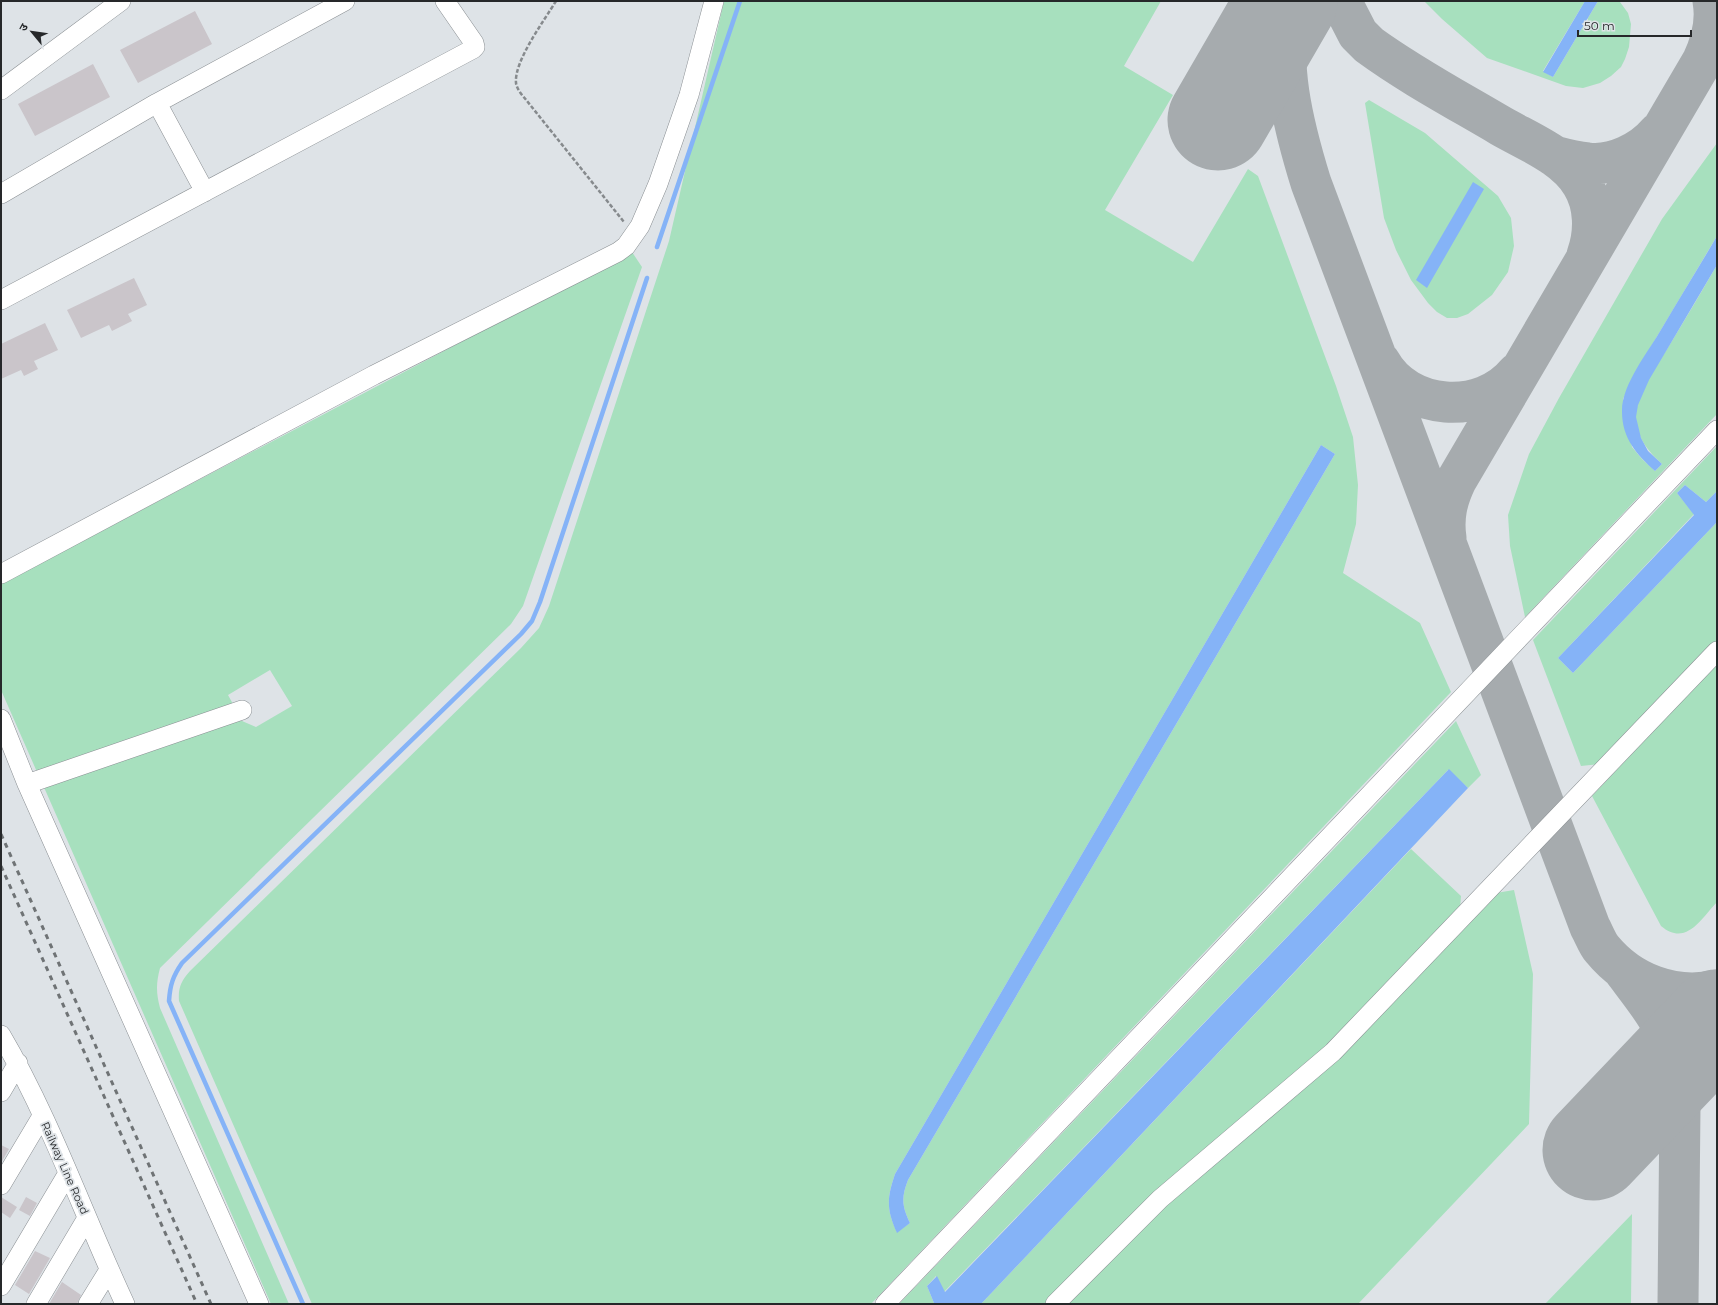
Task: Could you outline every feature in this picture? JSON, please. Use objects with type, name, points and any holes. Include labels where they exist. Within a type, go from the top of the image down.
[{"type":"street","points":[[1,90],[121,1]]},
{"type":"street","points":[[1,194],[158,103],[345,1]]},
{"type":"street","points":[[1,300],[473,49],[475,47],[474,43],[445,1]]},
{"type":"street","points":[[1,574],[374,375],[604,261],[626,246],[634,235],[651,202],[689,95],[714,1]]},
{"type":"street","points":[[158,103],[205,192]]},
{"type":"street","points":[[884,1304],[1717,430]]},
{"type":"street","points":[[1055,1304],[1160,1199],[1333,1052],[1717,651]]},
{"type":"street","points":[[28,784],[242,710]]},
{"type":"street","points":[[1,719],[28,784],[259,1304]]},
{"type":"street","name":"Railway Line Road","points":[[1,1034],[18,1063],[125,1304]]},
{"type":"street","points":[[1,1092],[18,1063]]},
{"type":"street","points":[[1,1185],[42,1116]]},
{"type":"street","points":[[1,1286],[68,1173]]},
{"type":"street","points":[[36,1304],[87,1218]]},
{"type":"street","points":[[88,1304],[109,1270]]},
{"type":"path","points":[[556,1],[521,59],[516,73],[516,85],[527,101],[634,235]]},
{"type":"green space","points":[[724,1],[1161,1],[1124,66],[1173,95],[1105,210],[1193,262],[1248,169],[1258,176],[1336,386],[1353,437],[1358,485],[1356,524],[1343,573],[1420,623],[1451,692],[871,1304],[312,1304],[179,1001],[181,985],[184,978],[190,971],[521,648],[539,628],[549,606],[669,241]],"holes":[[[1321,445],[1335,454],[908,1180],[904,1192],[903,1202],[905,1212],[910,1223],[897,1232],[889,1210],[890,1190],[895,1174]]]},
{"type":"green space","points":[[1424,1],[1585,1],[1543,71],[1553,77],[1598,1],[1620,2],[1628,13],[1631,24],[1629,47],[1621,67],[1600,83],[1583,88],[1566,86],[1487,58],[1442,19]]},
{"type":"green space","points":[[1369,100],[1425,133],[1498,196],[1511,218],[1514,246],[1508,272],[1492,295],[1468,314],[1457,318],[1447,318],[1437,312],[1428,303],[1411,280],[1396,250],[1384,218],[1365,103]]},
{"type":"green space","points":[[1717,143],[1717,236],[1637,370],[1623,399],[1632,447],[1655,471],[1662,464],[1652,454],[1641,438],[1636,418],[1640,399],[1649,378],[1717,265],[1717,414],[1525,617],[1510,546],[1508,515],[1529,454],[1559,398],[1662,219]]},
{"type":"green space","points":[[632,252],[642,267],[523,606],[511,624],[160,968],[157,988],[160,1008],[289,1304],[271,1304],[43,785],[235,718],[256,727],[292,706],[270,670],[228,695],[233,704],[37,772],[1,690],[1,584]]},
{"type":"green space","points":[[1717,446],[1717,491],[1706,502],[1685,485],[1677,493],[1694,514],[1558,658],[1573,673],[1717,522],[1717,641],[1600,764],[1581,766],[1533,640]]},
{"type":"green space","points":[[1717,664],[1717,902],[1699,923],[1685,932],[1678,934],[1670,932],[1661,926],[1592,796]]},
{"type":"green space","points":[[1456,721],[1481,775],[1468,788],[1448,770],[944,1292],[936,1276],[927,1286],[934,1303],[933,1304],[899,1304]]},
{"type":"green space","points":[[1411,849],[1461,896],[1460,909],[1331,1046],[1158,1191],[1045,1304],[981,1304]]},
{"type":"green space","points":[[1514,890],[1533,974],[1529,1124],[1358,1304],[1064,1304],[1164,1203],[1496,893]]},
{"type":"green space","points":[[1632,1214],[1631,1304],[1545,1304]]},
{"type":"water","points":[[1585,1],[1598,1],[1553,77],[1543,72]]},
{"type":"water","points":[[1473,182],[1484,189],[1427,288],[1416,280]]},
{"type":"water","points":[[1717,236],[1717,265],[1649,380],[1638,405],[1636,417],[1641,438],[1648,451],[1662,464],[1655,471],[1642,459],[1628,438],[1623,421],[1623,402],[1626,391],[1637,368]]},
{"type":"water","points":[[1321,445],[1335,454],[908,1180],[904,1192],[903,1202],[905,1212],[910,1223],[897,1233],[889,1210],[890,1190],[895,1174]]},
{"type":"water","points":[[1685,485],[1706,502],[1717,491],[1717,522],[1573,673],[1558,658],[1694,515],[1677,493]]},
{"type":"water","points":[[1449,769],[1468,788],[981,1304],[933,1304],[934,1303],[927,1286],[937,1276],[945,1292]]},
{"type":"building","points":[[195,11],[212,44],[138,83],[120,50]]},
{"type":"building","points":[[93,64],[110,97],[35,136],[18,104]]},
{"type":"building","points":[[134,278],[147,305],[128,314],[132,321],[112,331],[109,325],[81,338],[67,310]]},
{"type":"building","points":[[45,323],[58,350],[34,361],[38,369],[24,376],[21,370],[1,379],[1,344]]},
{"type":"building","points":[[1,1145],[9,1149],[1,1163]]},
{"type":"building","points":[[1,1197],[17,1207],[10,1218],[1,1212]]},
{"type":"building","points":[[26,1197],[37,1203],[30,1216],[19,1210]]},
{"type":"building","points":[[35,1251],[50,1258],[29,1294],[15,1285]]},
{"type":"building","points":[[62,1282],[81,1295],[77,1304],[49,1304]]},
{"type":"waterway","points":[[657,247],[740,1]]},
{"type":"waterway","points":[[303,1304],[169,1001],[172,981],[182,963],[521,634],[532,621],[540,602],[647,278]]},
{"type":"taxiway","points":[[1293,1],[1288,23],[1286,69],[1298,139],[1311,183],[1590,927],[1602,949],[1613,961],[1639,980],[1654,986],[1685,993],[1701,993],[1717,990]]},
{"type":"taxiway","points":[[1341,1],[1358,34],[1369,45],[1434,87],[1546,150],[1575,174],[1586,192],[1591,210],[1592,228],[1590,246],[1587,255]]},
{"type":"taxiway","points":[[1702,62],[1708,48],[1714,25],[1713,1]]},
{"type":"taxiway","points":[[1446,538],[1446,509],[1456,481],[1717,36]]},
{"type":"taxiway","points":[[1554,156],[1584,163],[1598,163],[1617,160],[1635,152],[1658,133]]},
{"type":"taxiway","points":[[1380,362],[1392,378],[1408,390],[1426,398],[1446,402],[1465,401],[1485,396],[1502,387],[1517,373]]},
{"type":"taxiway","points":[[1624,971],[1655,1014],[1668,1037],[1676,1062],[1678,1093]]},
{"type":"taxiway","points":[[1678,1304],[1680,1106],[1683,1086],[1688,1069],[1703,1034]]},
{"type":"runway","points":[[1218,120],[1287,1]]},
{"type":"runway","points":[[1593,1150],[1717,1020]]},
{"type":"railway","points":[[1,834],[211,1304]]},
{"type":"railway","points":[[1,866],[197,1304]]}]
